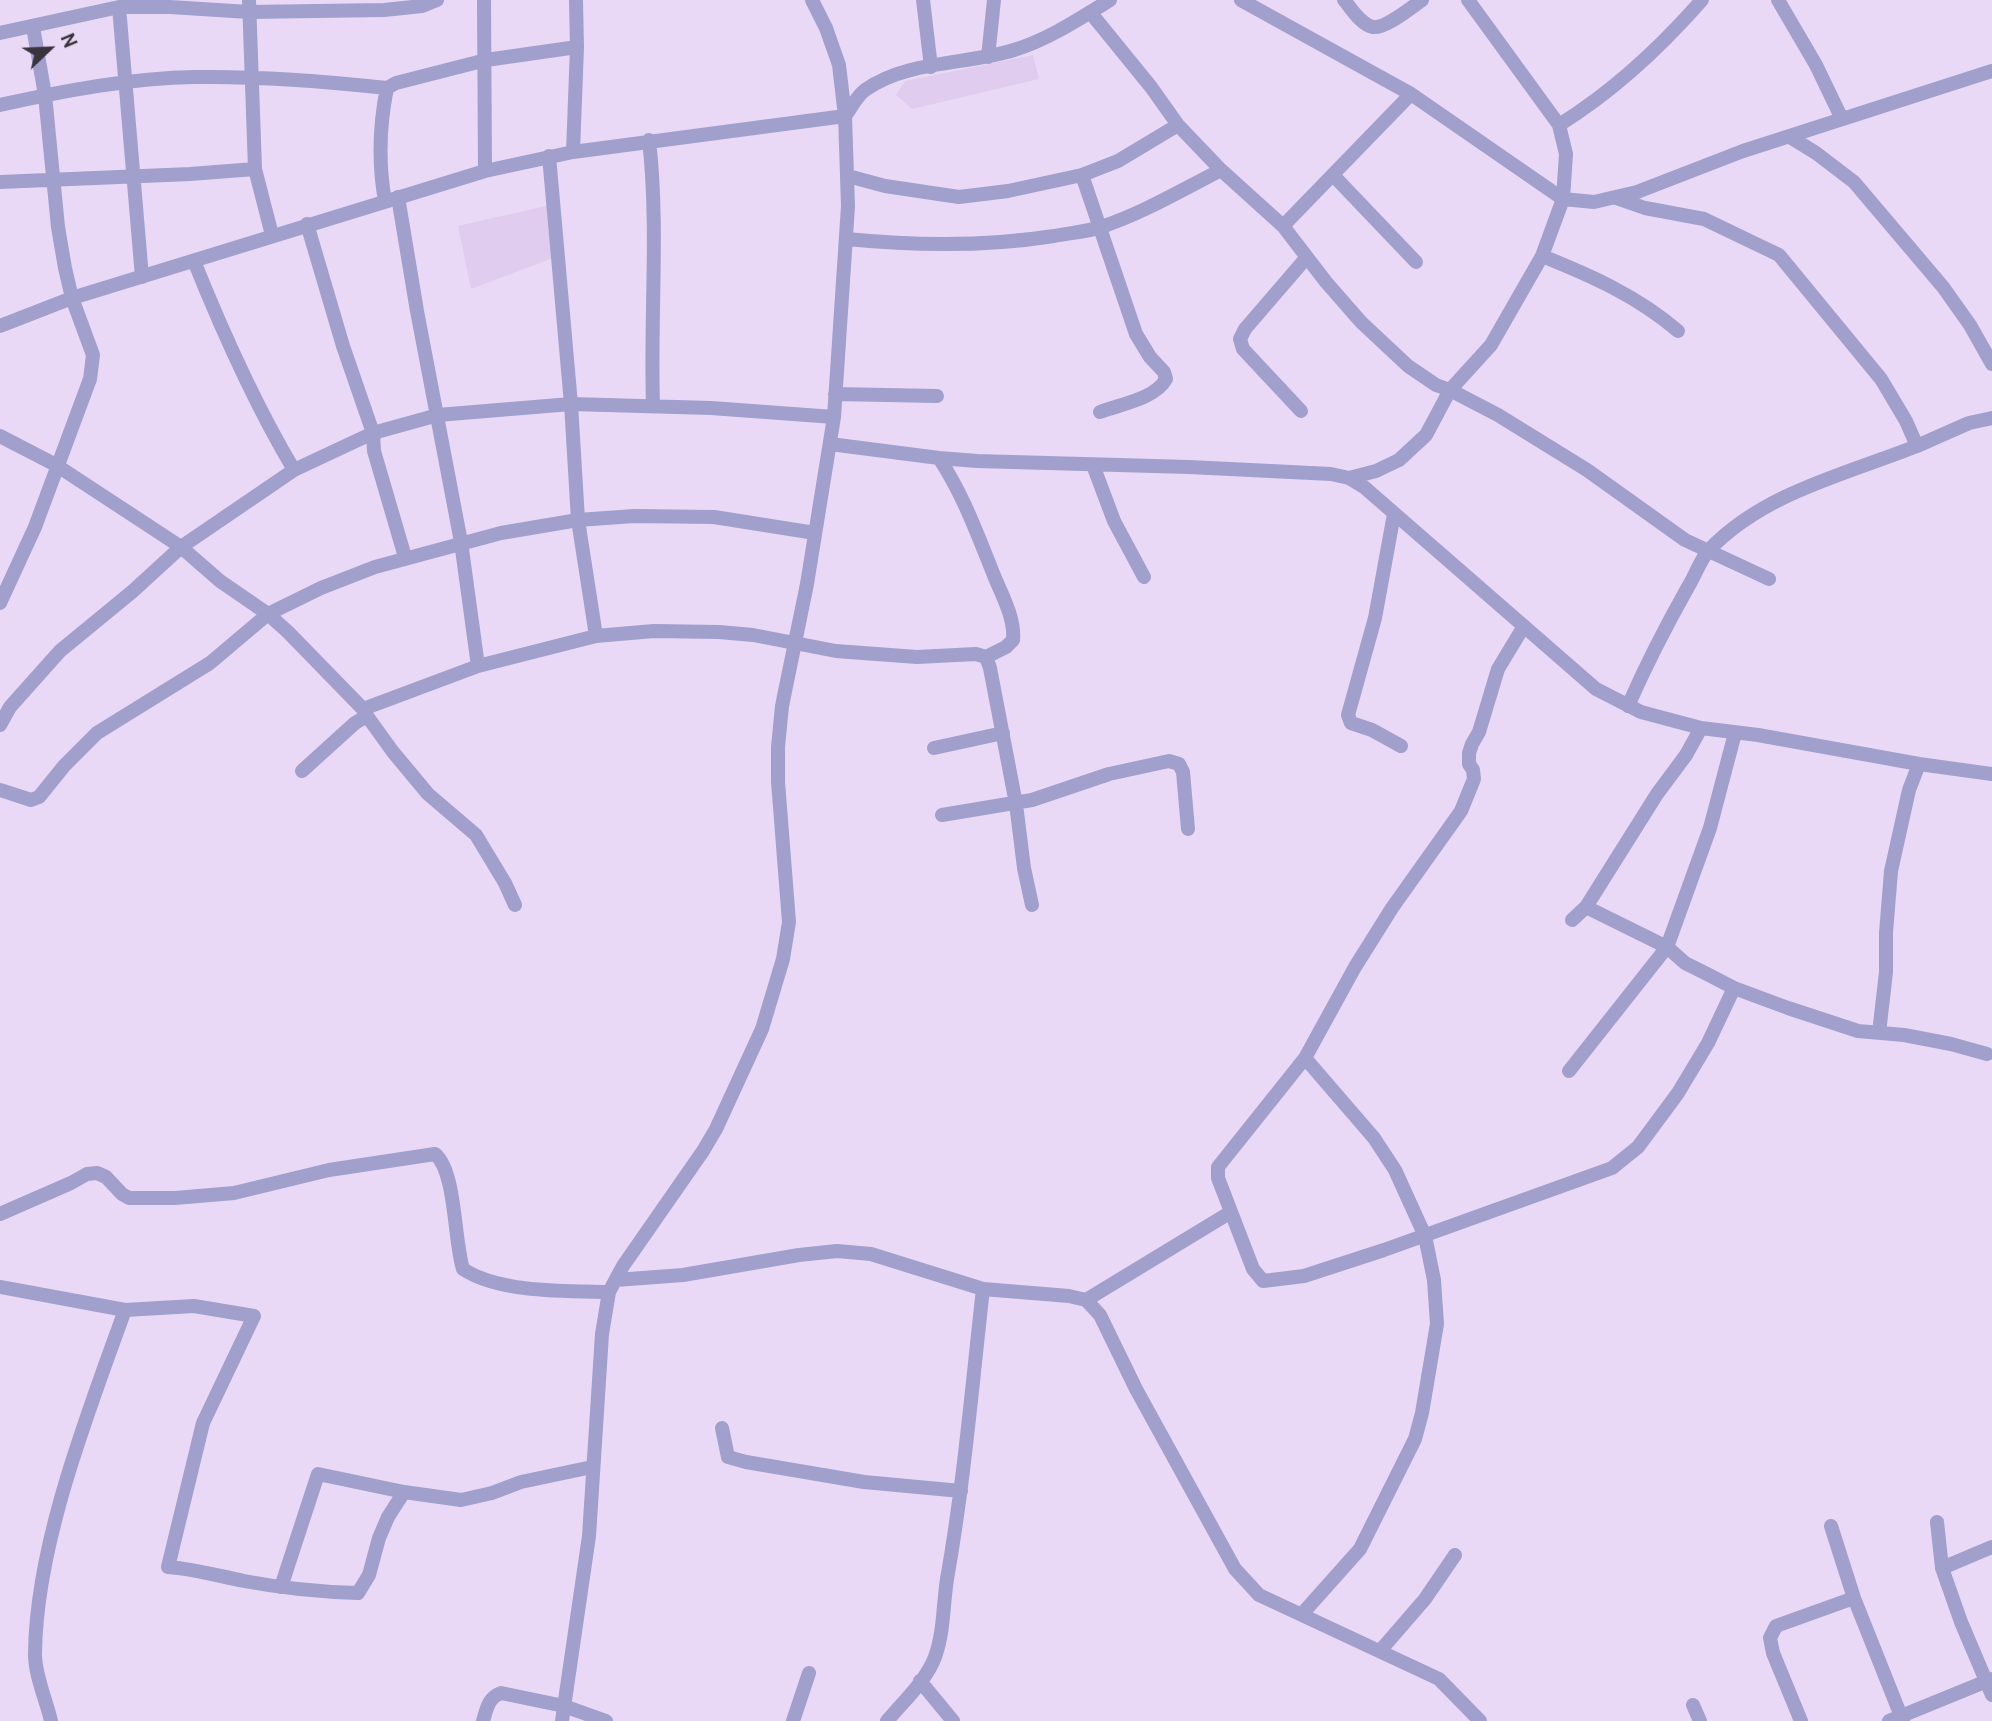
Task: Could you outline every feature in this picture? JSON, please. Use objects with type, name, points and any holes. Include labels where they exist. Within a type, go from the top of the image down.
[{"type":"street","points":[[0,33],[119,7],[249,6],[384,10],[422,6],[438,0]]},
{"type":"street","points":[[484,0],[485,171]]},
{"type":"street","points":[[573,152],[576,0]]},
{"type":"street","points":[[562,1721],[589,1536],[602,1334],[612,1286],[623,1266],[703,1152],[749,1062],[777,981],[789,922],[778,782],[778,747],[782,705],[796,643],[834,417],[847,239],[848,176],[839,65],[826,28],[812,0]]},
{"type":"street","points":[[923,0],[931,67]]},
{"type":"street","points":[[988,57],[994,0]]},
{"type":"street","points":[[0,326],[72,298],[485,171],[550,156],[649,140],[845,116],[863,92],[898,73],[988,57],[1046,38],[1110,0]]},
{"type":"street","points":[[1241,0],[1411,94],[1563,199],[1594,202],[1637,192],[1743,151],[1992,71]]},
{"type":"street","points":[[1344,0],[1362,21],[1373,27],[1384,25],[1422,0]]},
{"type":"street","points":[[1349,478],[1376,471],[1399,460],[1426,435],[1450,390],[1492,345],[1542,256],[1563,199],[1566,154],[1559,125],[1468,0]]},
{"type":"street","points":[[1559,125],[1593,104],[1629,75],[1702,0]]},
{"type":"street","points":[[1778,0],[1816,65],[1842,119]]},
{"type":"street","points":[[249,6],[255,169],[272,235]]},
{"type":"street","points":[[119,7],[142,277]]},
{"type":"street","points":[[1090,12],[1178,125],[1221,170],[1283,226],[1361,322],[1408,366],[1436,385],[1450,390],[1587,470],[1685,540],[1769,579]]},
{"type":"street","points":[[0,603],[35,527],[90,379],[93,355],[72,298],[58,227],[45,95],[33,27]]},
{"type":"street","points":[[0,105],[125,83],[193,77],[319,80],[387,88],[396,83],[486,60],[577,47]]},
{"type":"street","points":[[387,88],[379,137],[379,172],[391,199],[438,415],[461,542],[478,666]]},
{"type":"street","points":[[1283,226],[1411,94]]},
{"type":"street","points":[[848,176],[885,186],[959,197],[1008,191],[1082,176],[1118,161],[1178,125]]},
{"type":"street","points":[[1790,137],[1854,182],[1943,287],[1970,325],[1992,363]]},
{"type":"street","points":[[649,140],[653,177],[653,405]]},
{"type":"street","points":[[550,156],[578,520],[596,636]]},
{"type":"street","points":[[0,182],[255,169]]},
{"type":"street","points":[[847,239],[956,246],[999,243],[1099,228],[1157,204],[1221,170]]},
{"type":"street","points":[[1333,175],[1416,262]]},
{"type":"street","points":[[1082,176],[1136,334],[1150,357],[1164,372],[1166,379],[1161,388],[1100,412]]},
{"type":"street","points":[[1616,198],[1645,208],[1704,219],[1779,255],[1881,379],[1906,421],[1917,446]]},
{"type":"street","points":[[307,224],[343,346],[373,433],[374,451],[405,558]]},
{"type":"street","points":[[1542,256],[1602,281],[1640,301],[1678,331]]},
{"type":"street","points":[[1301,411],[1243,349],[1240,338],[1245,328],[1307,257]]},
{"type":"street","points":[[194,261],[252,395],[294,470]]},
{"type":"street","points":[[835,394],[937,396]]},
{"type":"street","points":[[0,725],[10,707],[60,651],[181,547],[294,470],[373,433],[438,415],[571,404],[653,405],[834,417]]},
{"type":"street","points":[[1628,706],[1647,662],[1708,552],[1748,516],[1774,502],[1969,423],[1992,418]]},
{"type":"street","points":[[0,436],[56,465],[181,547],[220,581],[268,614],[317,660],[365,713],[428,794],[476,835],[515,905]]},
{"type":"street","points":[[830,444],[939,458],[1331,474],[1349,478],[1364,487],[1596,689],[1628,706],[1701,729],[1816,744],[1919,764],[1992,774]]},
{"type":"street","points":[[302,771],[365,713],[478,666],[596,636],[654,631],[719,632],[753,635],[836,651],[917,657],[976,654],[986,657],[1006,647],[1013,640],[1014,632],[971,516],[939,458]]},
{"type":"street","points":[[1093,465],[1114,522],[1144,577]]},
{"type":"street","points":[[1394,514],[1376,618],[1348,715],[1351,723],[1373,730],[1401,746]]},
{"type":"street","points":[[0,790],[31,800],[39,797],[64,766],[97,733],[210,663],[268,614],[321,588],[405,558],[501,533],[578,520],[634,516],[714,517],[815,533]]},
{"type":"street","points":[[1524,626],[1514,638],[1498,669],[1479,732],[1472,744],[1469,764],[1474,779],[1461,811],[1392,908],[1304,1058],[1218,1167],[1218,1178],[1253,1269],[1264,1281],[1304,1276],[1425,1236],[1612,1168],[1638,1147],[1678,1093],[1708,1043],[1734,988]]},
{"type":"street","points":[[986,657],[1003,733],[1016,804],[1019,842],[1032,905]]},
{"type":"street","points":[[1572,920],[1586,907],[1701,729]]},
{"type":"street","points":[[934,748],[1003,733]]},
{"type":"street","points":[[1569,1071],[1667,947],[1710,828],[1735,733]]},
{"type":"street","points":[[942,815],[1016,804],[1055,794],[1109,774],[1168,761],[1180,764],[1183,772],[1188,829]]},
{"type":"street","points":[[1879,1033],[1886,972],[1891,871],[1909,790],[1919,764]]},
{"type":"street","points":[[1586,907],[1667,947],[1685,963],[1734,988],[1839,1026],[1951,1044],[1987,1054]]},
{"type":"street","points":[[1301,1614],[1360,1549],[1415,1439],[1437,1324],[1434,1280],[1425,1236],[1395,1170],[1374,1138],[1304,1058]]},
{"type":"street","points":[[0,1214],[87,1174],[97,1173],[106,1177],[129,1198],[176,1198],[234,1192],[329,1170],[435,1154],[442,1160],[447,1176],[463,1269],[474,1277],[534,1290],[612,1286],[838,1251],[871,1255],[983,1289],[1069,1296],[1086,1300],[1100,1315],[1136,1389],[1235,1569],[1259,1595],[1439,1679],[1480,1721]]},
{"type":"street","points":[[1086,1300],[1231,1212]]},
{"type":"street","points":[[0,1287],[125,1310],[194,1306],[254,1316],[203,1423],[169,1567],[281,1587],[359,1593],[369,1575],[388,1517],[404,1492]]},
{"type":"street","points":[[887,1721],[920,1681],[934,1659],[942,1630],[946,1585],[961,1491],[983,1289]]},
{"type":"street","points":[[51,1721],[35,1656],[39,1598],[66,1486],[125,1310]]},
{"type":"street","points":[[722,1428],[728,1457],[746,1462],[864,1482],[961,1491]]},
{"type":"street","points":[[281,1587],[318,1474],[404,1492],[461,1500],[492,1493],[521,1482],[592,1467]]},
{"type":"street","points":[[1831,1526],[1897,1719],[1990,1685],[1961,1622],[1942,1568],[1937,1522]]},
{"type":"street","points":[[1942,1568],[1992,1547]]},
{"type":"street","points":[[1380,1651],[1425,1599],[1455,1555]]},
{"type":"street","points":[[1801,1721],[1773,1653],[1770,1638],[1776,1626],[1854,1598]]},
{"type":"street","points":[[793,1721],[809,1673]]},
{"type":"street","points":[[920,1681],[953,1721]]},
{"type":"street","points":[[483,1721],[489,1702],[501,1693],[564,1706],[606,1721]]},
{"type":"street","points":[[1693,1705],[1700,1721]]},
{"type":"shaded area","points":[[1033,55],[1039,79],[912,109],[896,95],[905,81]]},
{"type":"shaded area","points":[[550,205],[553,258],[471,289],[458,226]]}]
